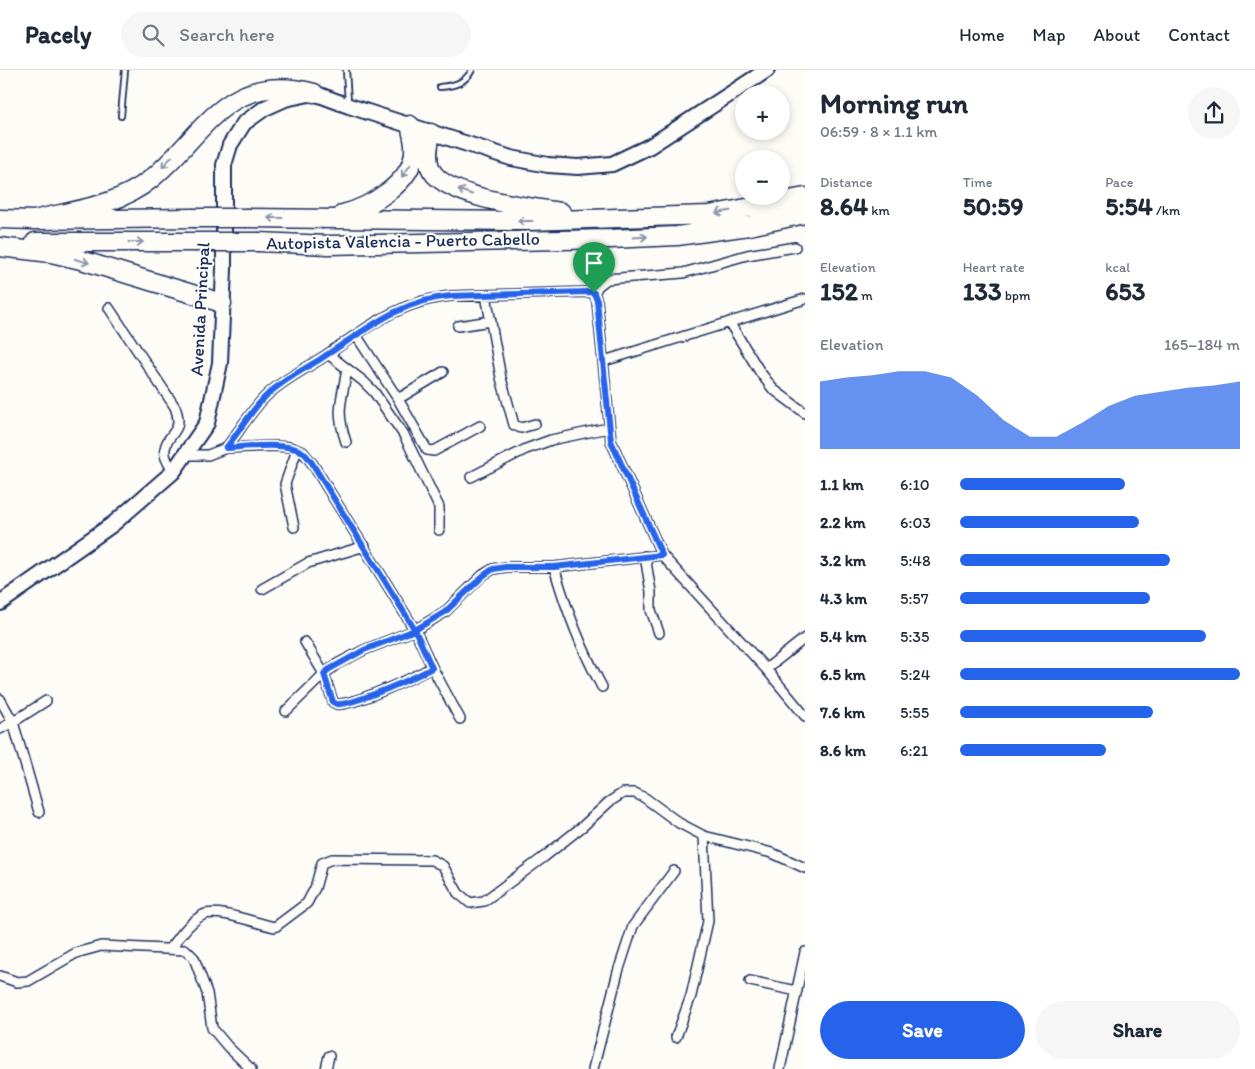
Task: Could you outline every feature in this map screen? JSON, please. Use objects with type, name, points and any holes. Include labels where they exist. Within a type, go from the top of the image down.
[{"type":"highway","points":[[34,220],[111,202],[150,180],[169,161],[209,108],[226,90],[251,76],[285,79],[300,84],[314,93]]},
{"type":"highway","points":[[314,218],[355,211],[367,206],[390,191],[406,174],[413,159],[414,144],[410,125]]},
{"type":"highway","points":[[431,133],[428,156],[430,168],[435,176],[453,188],[484,198],[598,218]]},
{"type":"highway","name":"Autopista Valencia - Puerto Cabello","points":[[0,219],[314,218],[527,221],[709,214],[805,197]]},
{"type":"highway","name":"Autopista Valencia - Puerto Cabello","points":[[0,243],[259,242],[328,245],[677,236],[749,226],[805,214]]},
{"type":"highway","points":[[0,247],[51,253],[81,260],[218,305]]},
{"type":"main road","points":[[314,93],[511,158],[548,165],[578,167],[612,164],[650,146],[767,70]]},
{"type":"main road","name":"Avenida Principal","points":[[0,603],[113,524],[173,472],[207,424],[220,363],[218,305],[224,165],[230,145],[244,123],[265,108],[291,97],[314,93]]},
{"type":"street","points":[[594,293],[598,286],[607,279],[684,273],[746,255],[794,247]]},
{"type":"street","points":[[226,448],[265,396],[356,335],[397,311],[430,298],[594,293]]},
{"type":"street","points":[[594,293],[597,301],[604,360],[608,428],[611,441],[662,555],[766,669],[805,716]]},
{"type":"street","points":[[486,295],[502,378],[514,425],[521,428],[535,424]]},
{"type":"street","points":[[604,360],[805,299]]},
{"type":"street","points":[[109,308],[178,415],[178,424],[164,450],[173,472]]},
{"type":"street","points":[[458,326],[491,321]]},
{"type":"street","points":[[729,322],[760,372],[773,389],[805,413]]},
{"type":"street","points":[[356,335],[398,399],[422,444],[430,452],[480,426]]},
{"type":"street","points":[[328,354],[374,392],[404,434],[439,507],[439,530]]},
{"type":"street","points":[[346,442],[340,426],[339,410],[347,369]]},
{"type":"street","points":[[398,399],[443,372]]},
{"type":"street","points":[[471,477],[542,443],[569,434],[608,428]]},
{"type":"street","points":[[186,455],[208,455],[226,448],[273,446],[303,452],[365,546],[415,630],[432,668],[460,719]]},
{"type":"street","points":[[294,527],[284,484],[297,450]]},
{"type":"street","points":[[262,589],[308,563],[365,546]]},
{"type":"street","points":[[286,711],[336,664],[364,650],[415,630],[445,612],[493,569],[506,567],[554,567],[662,555]]},
{"type":"street","points":[[645,556],[651,592],[651,610],[659,633]]},
{"type":"street","points":[[554,567],[564,604],[583,651],[602,687]]},
{"type":"street","points":[[766,669],[805,638]]},
{"type":"street","points":[[305,642],[324,674],[333,702],[339,705],[357,700],[432,668]]},
{"type":"street","points":[[0,699],[13,722],[39,812]]},
{"type":"street","points":[[0,729],[46,701]]},
{"type":"street","points":[[170,949],[186,929],[203,915],[219,914],[275,927],[307,903],[315,888],[322,864],[332,859],[432,860],[443,866],[458,893],[470,903],[484,901],[544,857],[583,826],[609,802],[623,793],[636,793],[679,823],[704,836],[772,853],[805,868]]},
{"type":"street","points":[[676,1037],[691,996],[708,921],[704,836]]},
{"type":"street","points":[[593,1069],[618,972],[633,926],[674,871]]},
{"type":"street","points":[[0,976],[17,982],[28,981],[76,953],[101,946],[186,950],[194,958],[207,993],[212,1028],[250,1069]]},
{"type":"street","points":[[780,1069],[805,952]]},
{"type":"street","points":[[750,981],[797,991]]},
{"type":"street","points":[[326,1069],[329,1056]]},
{"type":"lane","points":[[121,116],[125,70]]},
{"type":"lane","points":[[346,70],[349,106]]},
{"type":"lane","points":[[440,87],[455,86],[462,82],[472,70]]},
{"type":"route","points":[[594,293],[451,296],[415,302],[365,328],[265,396],[226,448],[273,446],[290,447],[303,452],[365,546],[415,630],[364,650],[328,670],[324,674],[325,680],[333,702],[336,704],[339,705],[357,700],[432,668],[415,630],[445,612],[493,569],[506,567],[554,567],[662,555],[611,441],[608,428],[604,360],[597,301],[594,293]]}]
